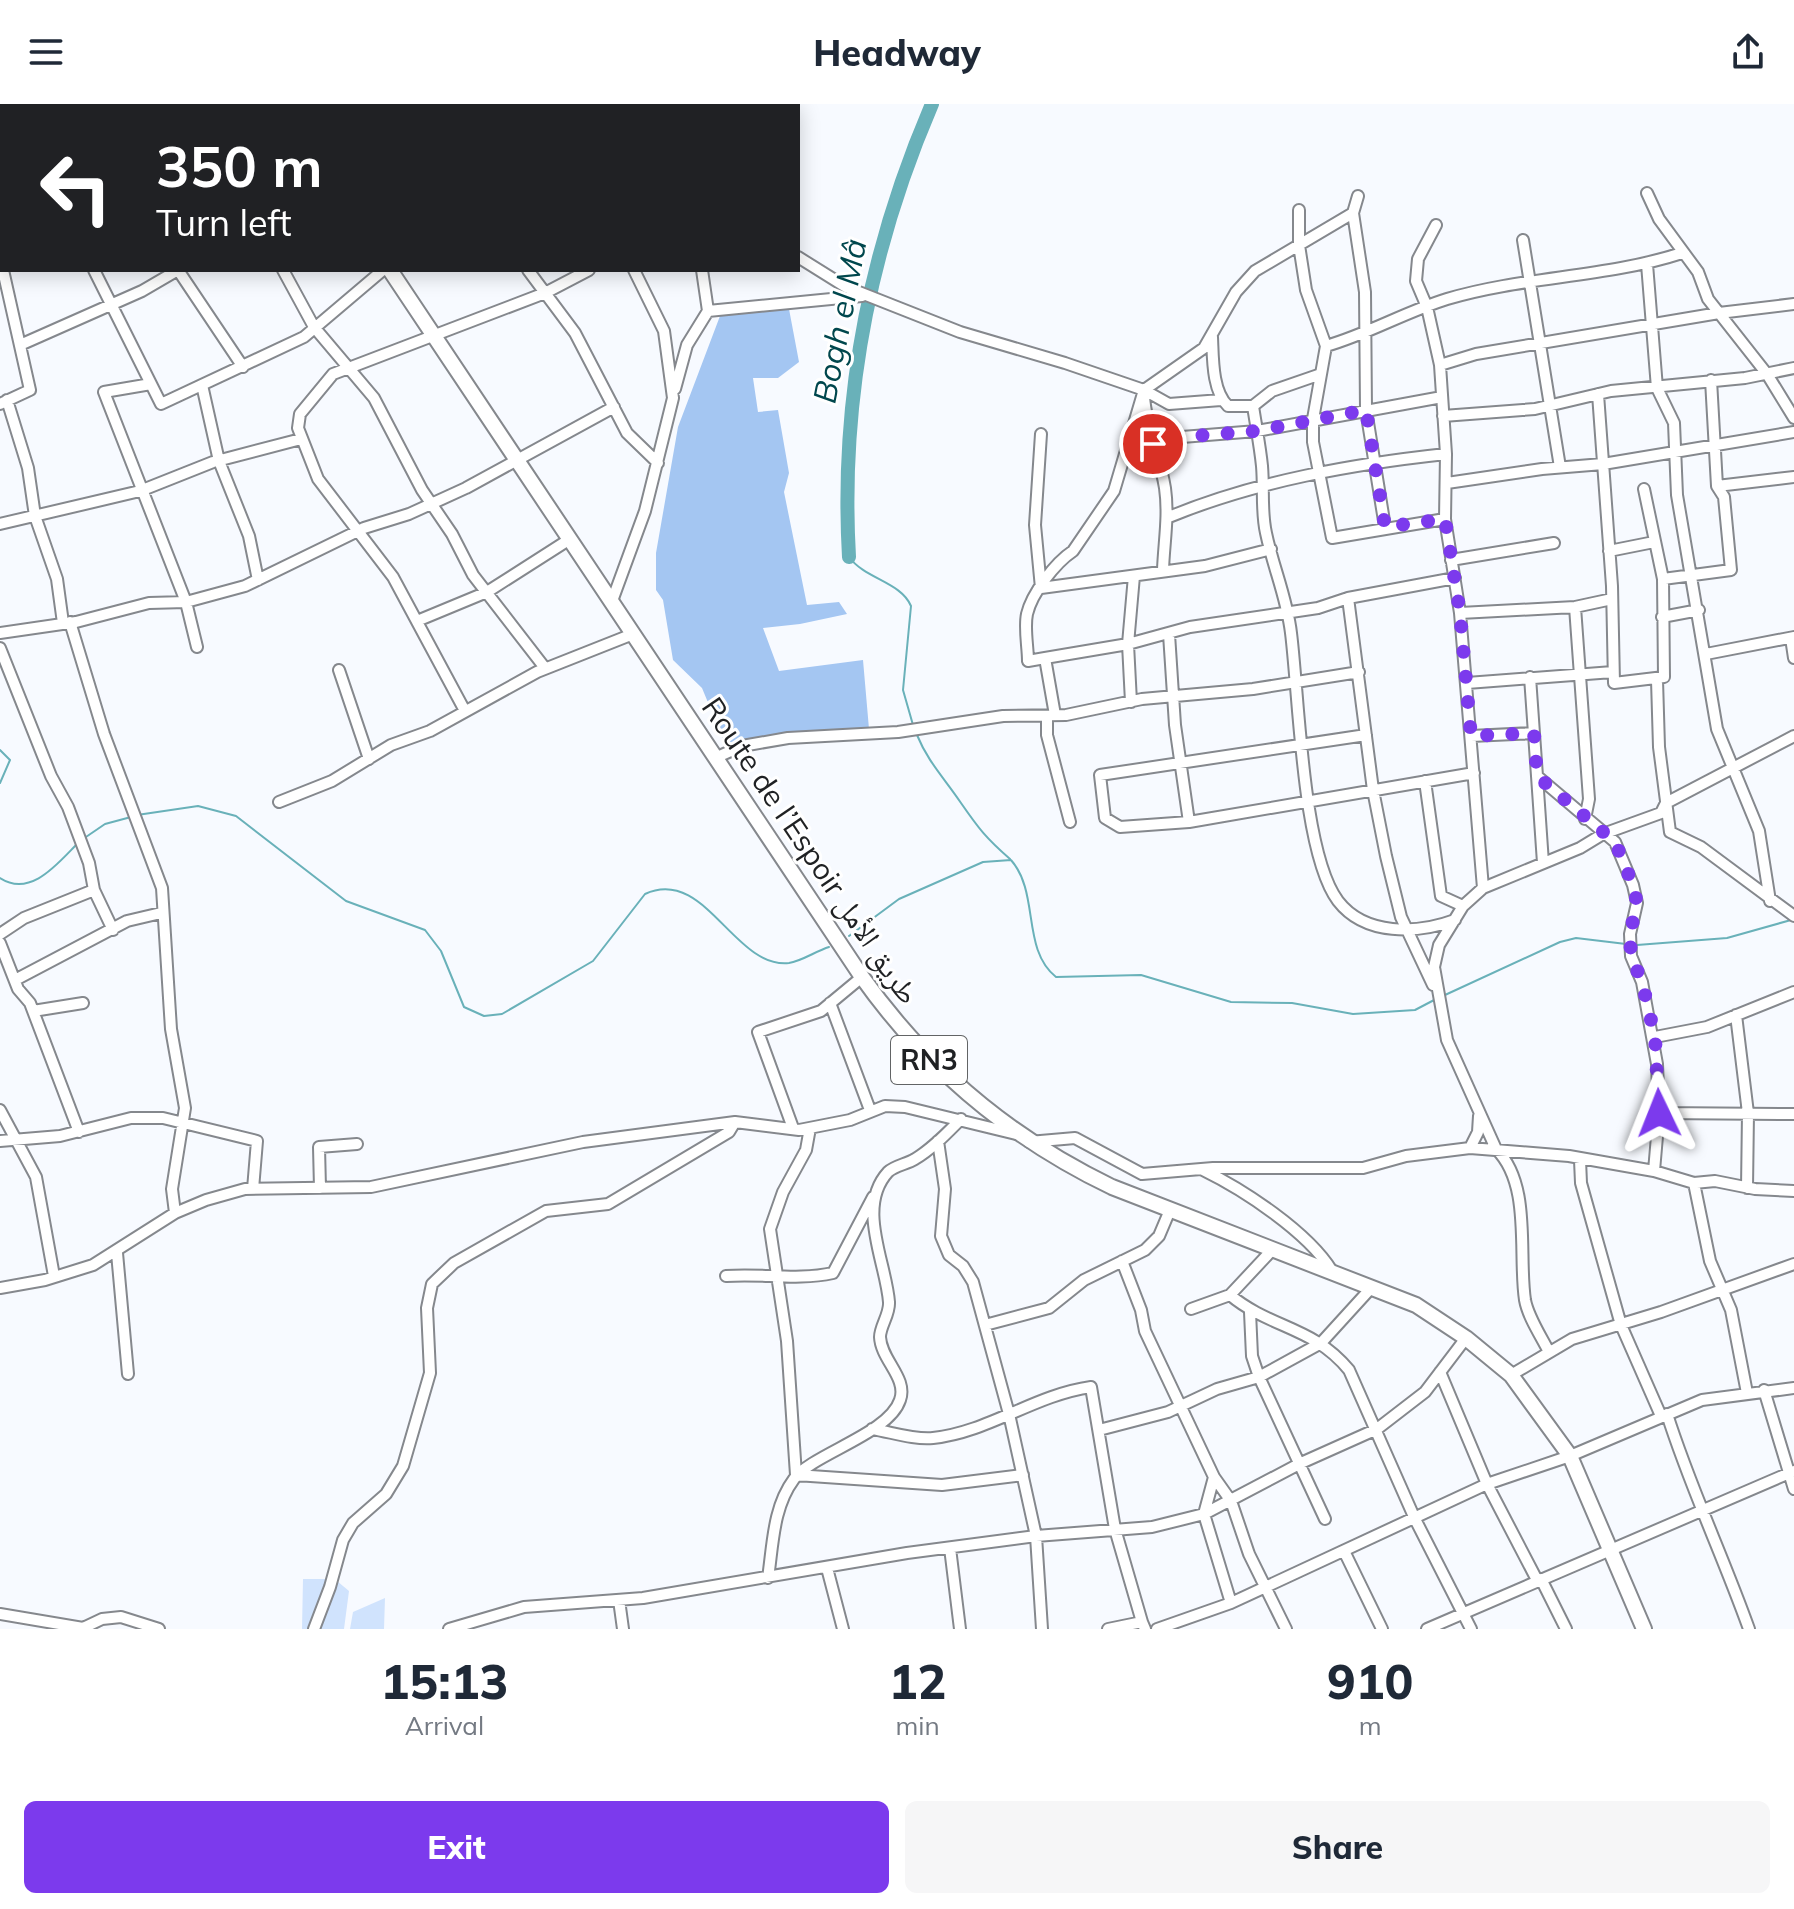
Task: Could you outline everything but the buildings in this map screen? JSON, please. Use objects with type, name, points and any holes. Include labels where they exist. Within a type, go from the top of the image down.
[{"type":"highway","name":"Route de l’Espoir طريق الأمل","points":[[391,272],[862,977],[918,1050],[1023,1138],[1112,1187],[1416,1305],[1466,1338],[1511,1375],[1570,1456],[1644,1629]]},
{"type":"street","points":[[1647,193],[1682,253],[1698,272],[1708,299],[1767,374],[1794,418]]},
{"type":"street","points":[[1358,196],[1353,213],[1362,266],[1366,410],[1385,527]]},
{"type":"street","points":[[1299,210],[1299,245],[1306,290],[1326,346],[1313,419],[1313,442],[1332,538],[1445,519]]},
{"type":"street","points":[[1353,213],[1255,271],[1236,292],[1204,348],[1144,390],[1114,491],[1073,551],[1063,558],[1041,588],[1027,614],[1028,661],[1128,644],[1190,627],[1318,608],[1348,598],[1455,578]]},
{"type":"street","points":[[1436,225],[1418,259],[1416,281],[1427,307],[1440,365],[1447,483],[1445,519],[1460,613],[1483,888]]},
{"type":"street","points":[[1523,240],[1560,467]]},
{"type":"street","points":[[1326,346],[1366,334],[1427,307],[1529,283],[1647,264],[1682,253]]},
{"type":"street","points":[[800,258],[846,287],[960,332],[1144,390],[1169,404],[1221,400]]},
{"type":"street","points":[[1647,264],[1657,388],[1674,423],[1677,495],[1717,729],[1759,831],[1770,901]]},
{"type":"street","points":[[3,272],[30,390],[4,402],[28,468],[35,516],[57,579],[66,623],[162,888],[161,913],[171,1029],[184,1091],[172,1189],[175,1213]]},
{"type":"street","points":[[95,272],[161,404],[304,337],[381,272]]},
{"type":"street","points":[[20,345],[112,306],[174,272]]},
{"type":"street","points":[[179,272],[243,367]]},
{"type":"street","points":[[284,272],[314,327],[374,398],[432,504],[487,592],[545,668]]},
{"type":"street","points":[[529,272],[575,333],[611,396],[627,433],[658,463]]},
{"type":"street","points":[[465,711],[393,577],[318,479],[301,439],[300,414],[311,396],[333,374],[545,293],[585,272]]},
{"type":"street","points":[[635,272],[664,331],[673,398]]},
{"type":"street","points":[[612,601],[645,511],[687,345],[708,311],[702,272]]},
{"type":"street","points":[[708,311],[868,295]]},
{"type":"street","points":[[1440,365],[1476,354],[1719,313],[1794,304]]},
{"type":"street","points":[[1212,337],[1221,400],[1228,406],[1253,406],[1272,391],[1321,374]]},
{"type":"street","points":[[1443,416],[1548,405],[1598,394],[1794,368]]},
{"type":"street","points":[[1663,579],[1731,570],[1724,497],[1717,486],[1711,380]]},
{"type":"street","points":[[151,384],[104,392],[140,491],[186,602],[197,647]]},
{"type":"street","points":[[202,385],[219,461],[249,536],[258,580]]},
{"type":"street","points":[[1144,390],[1145,415],[1157,449],[1169,517],[1163,570]]},
{"type":"street","points":[[1598,394],[1612,599],[1614,683],[1664,677],[1663,579],[1644,489]]},
{"type":"street","points":[[1153,444],[1182,437],[1257,431],[1442,397]]},
{"type":"street","points":[[1253,406],[1262,508],[1288,612],[1301,743],[1319,854],[1329,885],[1338,901],[1355,919],[1407,931],[1432,929],[1455,920]]},
{"type":"street","points":[[0,633],[66,623],[149,603],[186,602],[258,580],[358,532],[432,504],[614,407]]},
{"type":"street","points":[[1447,483],[1603,464],[1713,443],[1794,432]]},
{"type":"street","points":[[1041,434],[1035,525],[1041,588]]},
{"type":"street","points":[[0,524],[140,491],[219,461],[301,439]]},
{"type":"street","points":[[1169,517],[1210,500],[1262,487],[1376,462],[1446,454]]},
{"type":"street","points":[[1717,486],[1794,477]]},
{"type":"street","points":[[417,621],[487,592],[570,539]]},
{"type":"street","points":[[1609,551],[1654,542]]},
{"type":"street","points":[[1451,560],[1554,543]]},
{"type":"street","points":[[1041,588],[1205,566],[1271,549]]},
{"type":"street","points":[[1131,702],[1128,644],[1134,576]]},
{"type":"street","points":[[1348,598],[1373,790],[1401,917],[1439,997]]},
{"type":"street","points":[[1460,613],[1575,607],[1612,599]]},
{"type":"street","points":[[1575,607],[1589,799],[1585,819]]},
{"type":"street","points":[[1662,617],[1699,610]]},
{"type":"street","points":[[279,802],[332,781],[545,668],[633,634]]},
{"type":"street","points":[[1169,634],[1189,822]]},
{"type":"street","points":[[1706,654],[1792,638],[1794,658]]},
{"type":"street","points":[[0,648],[76,829],[89,863],[94,890],[113,930]]},
{"type":"street","points":[[1045,658],[1051,716],[1047,735],[1070,822]]},
{"type":"street","points":[[339,670],[369,759]]},
{"type":"street","points":[[715,758],[742,746],[788,738],[865,736],[1003,716],[1051,716],[1131,702],[1359,672]]},
{"type":"street","points":[[1467,683],[1613,672]]},
{"type":"street","points":[[1530,677],[1543,863]]},
{"type":"street","points":[[1657,680],[1670,832],[1701,847],[1794,916]]},
{"type":"street","points":[[1471,736],[1534,733]]},
{"type":"street","points":[[1366,735],[1100,775],[1105,818],[1120,827],[1189,822],[1474,773]]},
{"type":"street","points":[[1549,1352],[1526,1304],[1517,1199],[1507,1160],[1496,1149],[1447,1040],[1434,967],[1439,945],[1463,906],[1483,888],[1603,834],[1661,813],[1666,803],[1794,736]]},
{"type":"street","points":[[1537,776],[1615,842],[1633,885],[1637,903],[1630,934],[1631,956],[1642,982],[1655,1037],[1659,1113],[1654,1171]]},
{"type":"street","points":[[1425,781],[1441,896],[1463,906]]},
{"type":"street","points":[[0,934],[24,918],[94,890]]},
{"type":"street","points":[[15,980],[127,921],[161,913]]},
{"type":"street","points":[[0,943],[15,980],[33,1011],[79,1132]]},
{"type":"street","points":[[793,1128],[758,1032],[821,1011],[862,977]]},
{"type":"street","points":[[1655,1037],[1695,1031],[1794,992]]},
{"type":"street","points":[[33,1011],[83,1003]]},
{"type":"street","points":[[830,1003],[870,1110]]},
{"type":"street","points":[[1736,1015],[1748,1113],[1747,1188]]},
{"type":"street","points":[[0,1288],[93,1265],[117,1253],[143,1230],[175,1213],[206,1200],[253,1189],[320,1188],[405,1181],[583,1142],[735,1122],[810,1128],[850,1120],[870,1110],[905,1107],[961,1119],[1023,1138],[1075,1138],[1106,1158],[1142,1174],[1202,1169],[1351,1169],[1406,1156],[1470,1148],[1654,1171],[1694,1183],[1715,1181],[1747,1188],[1794,1191]]},
{"type":"street","points":[[0,1110],[36,1177],[54,1276]]},
{"type":"street","points":[[1659,1113],[1794,1114]]},
{"type":"street","points":[[1470,1148],[1478,1132],[1479,1114]]},
{"type":"street","points":[[0,1141],[79,1132],[131,1118],[163,1118],[257,1141],[253,1189]]},
{"type":"street","points":[[726,1276],[778,1274],[794,1278],[833,1273],[889,1171],[916,1159],[961,1119]]},
{"type":"street","points":[[314,1629],[343,1540],[353,1523],[386,1494],[403,1466],[430,1373],[427,1308],[432,1284],[454,1263],[546,1211],[608,1204],[729,1132],[735,1122]]},
{"type":"street","points":[[796,1475],[787,1341],[770,1229],[783,1192],[806,1150],[810,1128]]},
{"type":"street","points":[[938,1141],[945,1199],[941,1236],[949,1255],[963,1266],[973,1282],[1009,1414],[1036,1536],[1042,1629]]},
{"type":"street","points":[[320,1188],[319,1147],[357,1144]]},
{"type":"street","points":[[1580,1160],[1581,1183],[1621,1325],[1664,1415],[1749,1629]]},
{"type":"street","points":[[1202,1169],[1223,1179],[1290,1228],[1320,1252],[1332,1271]]},
{"type":"street","points":[[1694,1183],[1703,1235],[1731,1310],[1747,1393]]},
{"type":"street","points":[[768,1578],[781,1501],[796,1475],[872,1429],[895,1412],[902,1397],[901,1383],[887,1361],[880,1337],[889,1307],[873,1214],[877,1190]]},
{"type":"street","points":[[985,1325],[1049,1308],[1084,1280],[1145,1250],[1159,1236],[1170,1210]]},
{"type":"street","points":[[1191,1309],[1230,1295],[1273,1249]]},
{"type":"street","points":[[117,1253],[128,1374]]},
{"type":"street","points":[[1122,1261],[1141,1310],[1145,1331],[1163,1363],[1180,1407],[1214,1477],[1231,1501],[1264,1587],[1286,1629]]},
{"type":"street","points":[[1511,1375],[1572,1339],[1621,1325],[1794,1264]]},
{"type":"street","points":[[1099,1430],[1180,1407],[1217,1389],[1259,1377],[1321,1343],[1372,1287]]},
{"type":"street","points":[[1230,1295],[1250,1312],[1321,1343],[1349,1370],[1415,1519],[1471,1629]]},
{"type":"street","points":[[1250,1312],[1252,1356],[1259,1377],[1325,1519]]},
{"type":"street","points":[[449,1629],[524,1607],[619,1600],[1036,1536],[1152,1527],[1204,1514],[1301,1463],[1377,1429],[1425,1392],[1466,1338]]},
{"type":"street","points":[[1440,1372],[1487,1484],[1566,1629]]},
{"type":"street","points":[[872,1429],[931,1438],[1009,1414],[1057,1392],[1091,1387],[1115,1529],[1144,1626],[1108,1629]]},
{"type":"street","points":[[1157,1629],[1178,1626],[1231,1603],[1487,1484],[1570,1456],[1702,1400],[1794,1388]]},
{"type":"street","points":[[1764,1390],[1775,1437],[1792,1472],[1794,1489]]},
{"type":"street","points":[[1427,1629],[1539,1580],[1611,1553],[1792,1472]]},
{"type":"street","points":[[796,1475],[942,1485],[1023,1475]]},
{"type":"street","points":[[1214,1477],[1204,1514],[1231,1603]]},
{"type":"street","points":[[950,1548],[960,1629]]},
{"type":"street","points":[[1344,1551],[1382,1629]]},
{"type":"street","points":[[827,1568],[843,1629]]},
{"type":"street","points":[[619,1600],[623,1629]]},
{"type":"street","points":[[0,1614],[83,1628],[102,1619],[121,1617],[159,1629]]},
{"type":"shaded area","points":[[747,309],[789,309],[799,362],[778,378],[753,378],[758,412],[778,410],[789,473],[784,492],[807,605],[839,602],[847,614],[763,628],[779,671],[863,660],[869,729],[752,739],[726,746],[702,688],[673,660],[663,600],[656,590],[656,553],[678,427],[720,316]]},
{"type":"shaded area","points":[[303,1579],[328,1579],[311,1629],[302,1629]]},
{"type":"shaded area","points":[[337,1581],[349,1591],[344,1629],[319,1629]]},
{"type":"shaded area","points":[[385,1598],[384,1629],[350,1629],[353,1612]]},
{"type":"waterway","name":"Bogh el Mâ","points":[[849,557],[849,440],[864,326],[892,213],[932,104]]},
{"type":"waterway","points":[[849,557],[864,571],[899,591],[911,606],[903,690],[913,725]]},
{"type":"waterway","points":[[917,735],[973,820],[1010,859]]},
{"type":"waterway","points":[[0,750],[10,760],[0,783]]},
{"type":"waterway","points":[[137,815],[198,806],[236,816],[346,901],[425,930],[441,951],[464,1007],[484,1016],[502,1014],[593,961],[645,894],[666,889],[685,894],[702,905],[752,951],[769,961],[794,962],[829,947]]},
{"type":"waterway","points":[[83,839],[105,824],[131,817]]},
{"type":"waterway","points":[[0,878],[11,883],[33,881],[53,868],[78,843]]},
{"type":"waterway","points":[[849,936],[899,899],[983,862],[1011,860],[1025,888],[1038,952],[1056,977],[1141,975],[1231,1002],[1292,1003],[1353,1014],[1415,1010],[1436,999]]},
{"type":"waterway","points":[[1637,945],[1727,938],[1791,920]]},
{"type":"waterway","points":[[1445,995],[1560,942],[1576,938],[1626,944]]},
{"type":"route","points":[[1153,444],[1182,437],[1225,437],[1366,410],[1385,527],[1445,519],[1460,613],[1471,736],[1534,733],[1537,776],[1615,842],[1633,885],[1637,903],[1630,934],[1631,956],[1642,982],[1655,1037],[1659,1113]]}]
